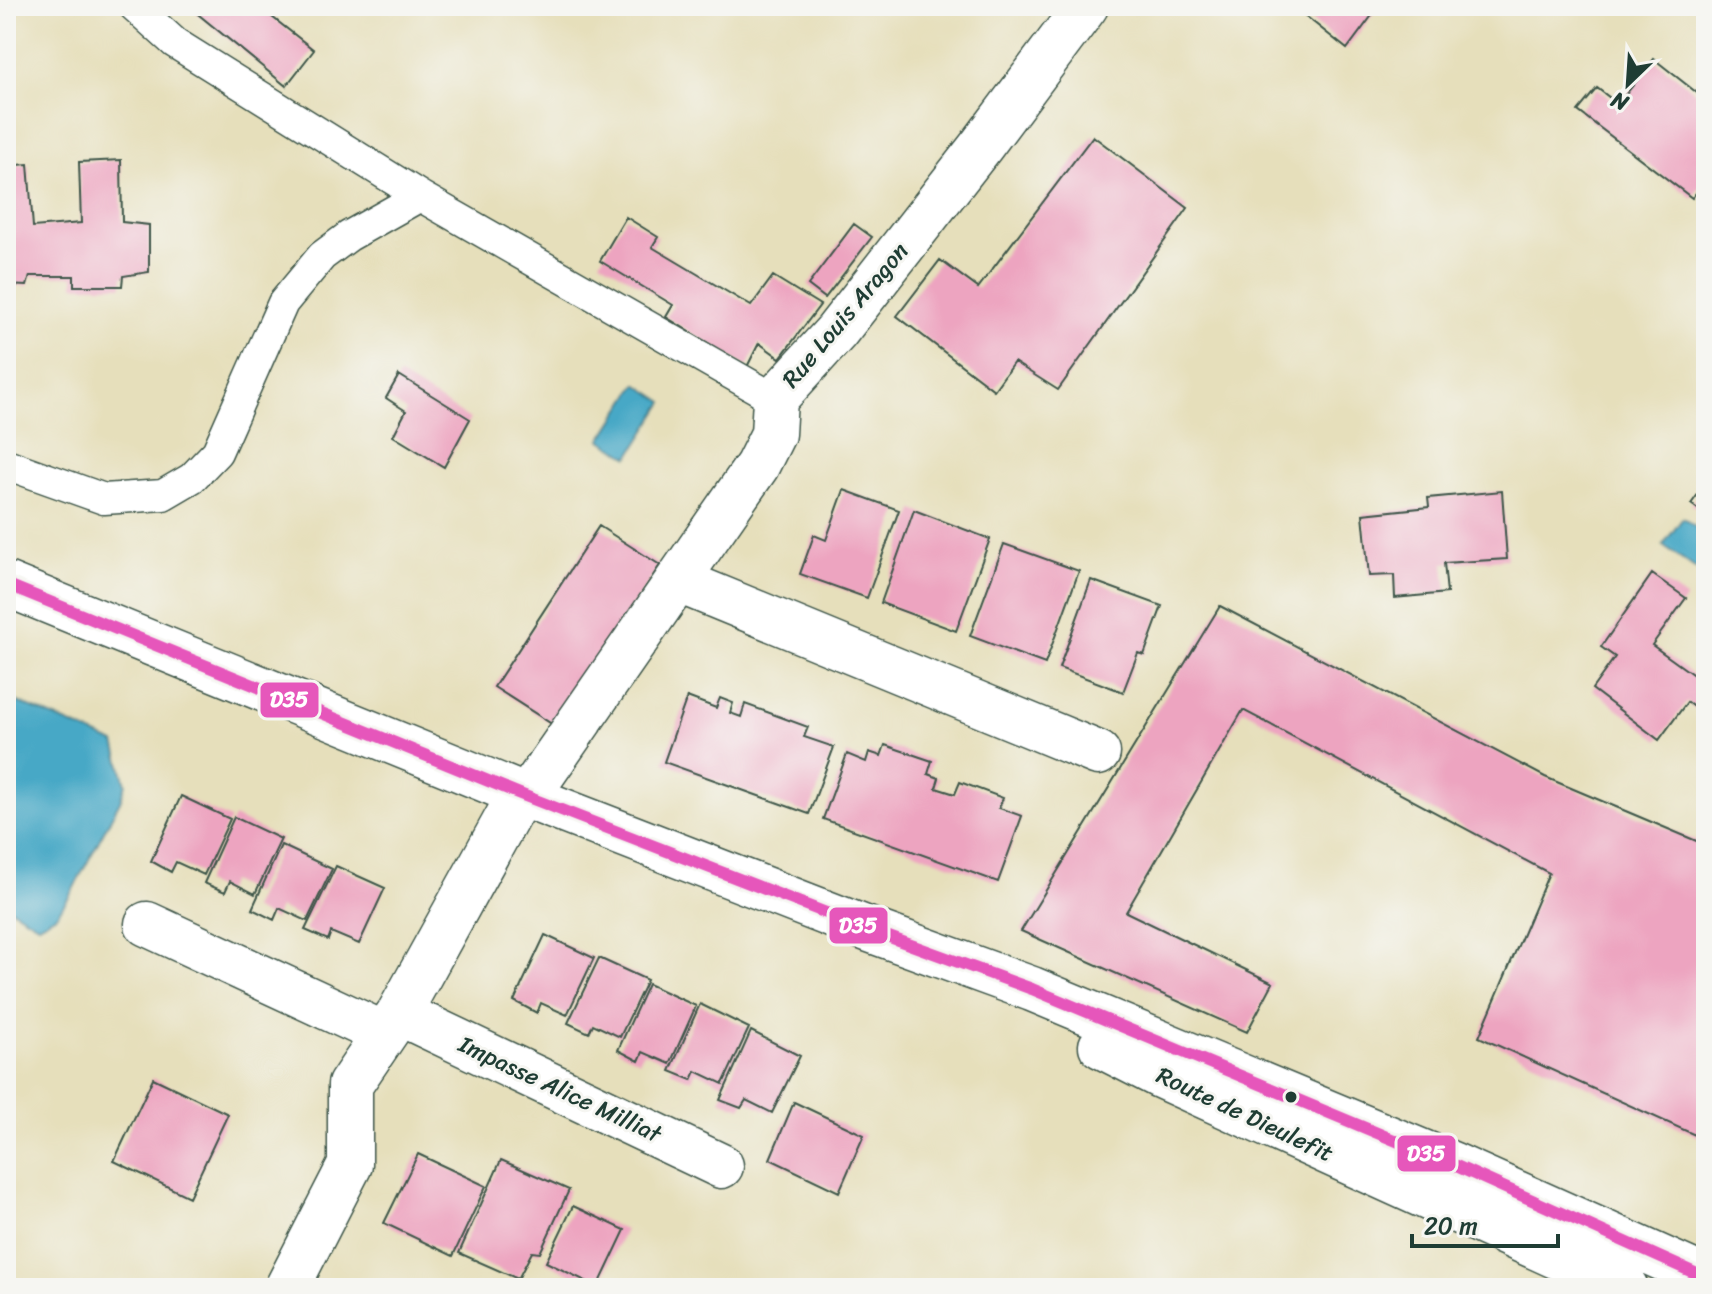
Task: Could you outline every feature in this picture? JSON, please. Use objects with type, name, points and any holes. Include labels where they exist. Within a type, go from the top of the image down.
[{"type":"main road","name":"Rue Louis Aragon","points":[[523,796],[679,581],[757,466],[773,434],[775,399],[836,332],[1086,6]]},
{"type":"main road","points":[[679,581],[1098,753]]},
{"type":"main road","name":"Route de Dieulefit","points":[[6,584],[523,796],[1060,1000],[1454,1165],[1706,1278]]},
{"type":"main road","points":[[287,1288],[350,1165],[350,1085],[391,1024],[523,796]]},
{"type":"main road","name":"Impasse Alice Milliat","points":[[147,924],[391,1024],[721,1166]]},
{"type":"main road","name":"Route de Dieulefit","points":[[870,930],[1158,1075],[1626,1288]]},
{"type":"lane","points":[[134,6],[175,43],[420,196],[775,399]]},
{"type":"lane","points":[[6,464],[104,499],[163,495],[192,478],[217,452],[283,303],[322,256],[349,236],[420,196]]},
{"type":"water","points":[[637,384],[664,402],[629,457],[601,440]]},
{"type":"water","points":[[1683,518],[1706,535],[1706,576],[1663,545]]},
{"type":"water","points":[[6,697],[115,743],[126,784],[69,897],[56,915],[38,925],[6,906]]},
{"type":"building","points":[[188,6],[258,6],[314,50],[286,86]]},
{"type":"building","points":[[1293,6],[1379,6],[1347,49]]},
{"type":"building","points":[[1654,59],[1706,100],[1706,180],[1692,198],[1578,111],[1597,88],[1618,104]]},
{"type":"building","points":[[1093,136],[1188,208],[1058,390],[1014,362],[994,390],[897,316],[940,260],[978,288]]},
{"type":"building","points":[[121,160],[122,222],[149,225],[149,272],[123,276],[122,286],[74,286],[74,276],[30,276],[27,286],[6,285],[6,166],[28,164],[33,227],[81,223],[79,162]]},
{"type":"building","points":[[626,217],[658,237],[652,247],[751,306],[773,276],[820,305],[780,358],[759,343],[747,367],[666,317],[673,305],[600,261]]},
{"type":"building","points":[[854,224],[872,237],[825,298],[808,285]]},
{"type":"building","points":[[399,375],[470,419],[444,467],[393,436],[406,411],[386,398]]},
{"type":"building","points":[[1706,483],[1706,515],[1691,504]]},
{"type":"building","points":[[844,490],[899,510],[867,598],[800,574],[814,535],[826,540]]},
{"type":"building","points":[[1502,491],[1507,559],[1444,563],[1447,593],[1395,598],[1394,575],[1369,576],[1363,514],[1429,507],[1428,498]]},
{"type":"building","points":[[914,510],[990,539],[956,631],[881,603]]},
{"type":"building","points":[[599,526],[660,565],[555,726],[494,687]]},
{"type":"building","points":[[1004,544],[1079,571],[1045,664],[970,636]]},
{"type":"building","points":[[1652,574],[1686,598],[1652,645],[1706,684],[1706,717],[1687,702],[1659,740],[1592,689],[1615,657],[1601,647]]},
{"type":"building","points":[[1091,580],[1162,606],[1144,655],[1138,653],[1123,692],[1059,668]]},
{"type":"building","points":[[1220,606],[1545,777],[1706,845],[1706,1140],[1479,1037],[1549,873],[1243,710],[1126,912],[1273,983],[1247,1032],[1021,931]]},
{"type":"building","points":[[687,697],[716,708],[720,698],[733,703],[730,713],[741,717],[745,704],[808,727],[804,737],[834,747],[809,814],[664,762]]},
{"type":"building","points":[[885,745],[932,761],[928,774],[939,778],[936,788],[955,794],[960,782],[1003,798],[999,808],[1022,816],[998,882],[823,819],[847,754],[866,762],[869,752],[881,756]]},
{"type":"building","points":[[181,796],[230,819],[204,875],[176,862],[171,872],[151,861]]},
{"type":"building","points":[[234,817],[281,839],[255,894],[230,881],[225,892],[204,883]]},
{"type":"building","points":[[281,845],[332,869],[307,921],[279,908],[274,920],[252,909]]},
{"type":"building","points":[[336,866],[385,888],[359,944],[331,932],[328,940],[305,930]]},
{"type":"building","points":[[545,935],[594,958],[567,1015],[541,1003],[537,1013],[514,1001]]},
{"type":"building","points":[[599,958],[647,980],[620,1037],[593,1024],[589,1033],[568,1023]]},
{"type":"building","points":[[648,984],[696,1006],[670,1064],[643,1052],[639,1061],[618,1050]]},
{"type":"building","points":[[700,1004],[749,1028],[723,1084],[696,1071],[692,1080],[670,1071]]},
{"type":"building","points":[[751,1031],[800,1056],[772,1113],[746,1100],[741,1108],[720,1100]]},
{"type":"building","points":[[153,1078],[228,1114],[189,1197],[114,1161]]},
{"type":"building","points":[[794,1102],[864,1135],[839,1192],[770,1159]]},
{"type":"building","points":[[418,1154],[486,1186],[453,1256],[384,1223]]},
{"type":"building","points":[[501,1160],[569,1190],[540,1253],[532,1252],[518,1279],[459,1253]]},
{"type":"building","points":[[573,1206],[625,1230],[598,1287],[546,1262]]},
{"type":"transit line","name":"D35","points":[[6,584],[520,794],[870,930],[1032,989],[1454,1165],[1706,1278]]}]
